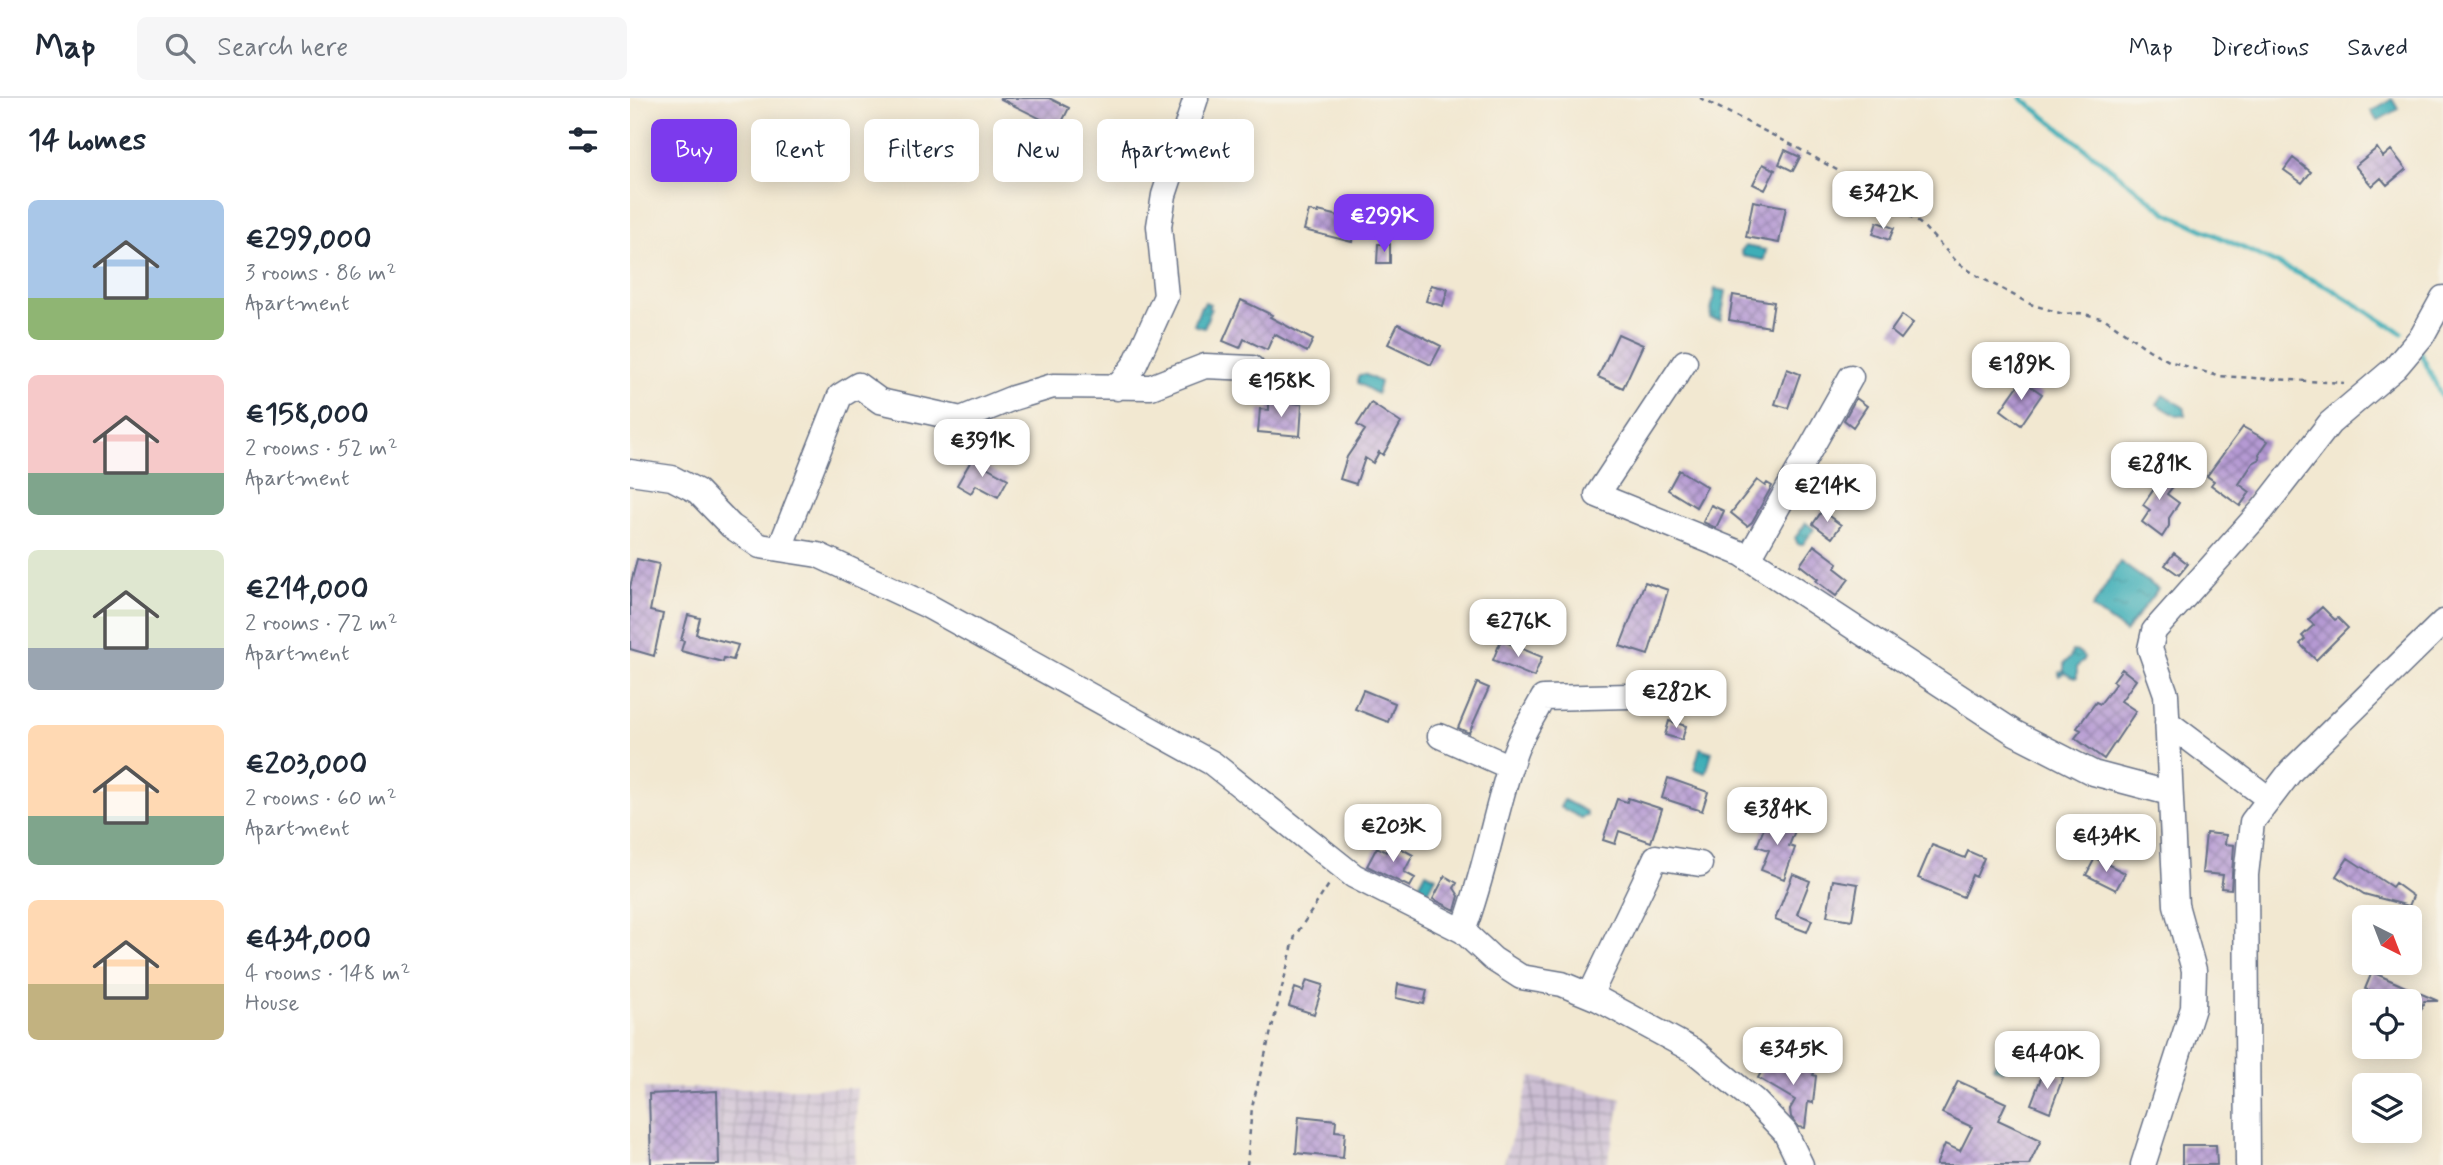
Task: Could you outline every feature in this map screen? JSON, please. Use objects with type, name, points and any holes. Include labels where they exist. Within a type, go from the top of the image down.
[{"type":"street","points":[[1117,388],[1135,364],[1166,296],[1159,226],[1164,195],[1196,98]]},
{"type":"street","points":[[2143,1165],[2193,1008],[2194,970],[2176,905],[2166,694],[2150,649],[2154,631],[2263,509],[2330,423],[2395,368],[2422,336],[2443,298]]},
{"type":"street","points":[[1685,362],[1597,495],[1749,558],[2015,733],[2092,773],[2169,793]]},
{"type":"street","points":[[780,548],[839,396],[858,385],[880,401],[961,419],[1013,398],[1053,386],[1151,387],[1205,366],[1252,368]]},
{"type":"street","points":[[1749,558],[1851,377]]},
{"type":"street","points":[[630,472],[672,478],[697,491],[730,526],[760,545],[818,555],[926,605],[1212,763],[1354,876],[1463,931],[1493,959],[1521,977],[1562,984],[1590,995],[1694,1051],[1755,1101],[1785,1132],[1801,1165]]},
{"type":"street","points":[[2248,1165],[2246,875],[2252,822],[2291,771],[2443,622]]},
{"type":"street","points":[[1463,931],[1515,752],[1543,698],[1630,696]]},
{"type":"street","points":[[2166,722],[2269,799]]},
{"type":"street","points":[[1440,736],[1510,767]]},
{"type":"street","points":[[1590,995],[1656,857],[1700,864]]},
{"type":"path","points":[[1700,98],[1885,197],[1922,225],[1958,263],[2030,304],[2063,314],[2080,313],[2105,319],[2169,361],[2218,376],[2330,381],[2371,388]]},
{"type":"path","points":[[1247,1165],[1252,1107],[1295,936],[1341,865]]},
{"type":"shaded area","points":[[1531,1076],[1622,1099],[1607,1165],[1503,1165]]},
{"type":"shaded area","points":[[644,1088],[857,1088],[855,1165],[646,1165]]},
{"type":"water","points":[[2392,99],[2398,109],[2377,121],[2371,111]]},
{"type":"water","points":[[1745,246],[1766,250],[1764,260],[1743,256],[1741,251]]},
{"type":"water","points":[[1715,289],[1726,291],[1721,320],[1710,318]]},
{"type":"water","points":[[1205,302],[1210,304],[1208,308],[1211,309],[1204,328],[1194,325]]},
{"type":"water","points":[[1364,374],[1380,382],[1377,394],[1358,383],[1358,376]]},
{"type":"water","points":[[2163,395],[2183,407],[2185,415],[2177,416],[2157,404]]},
{"type":"water","points":[[1806,523],[1814,529],[1803,544],[1798,544],[1795,538]]},
{"type":"water","points":[[2120,562],[2158,589],[2125,632],[2092,608]]},
{"type":"water","points":[[2072,651],[2079,652],[2084,657],[2077,667],[2077,677],[2064,673],[2059,676],[2059,672],[2064,671],[2064,663],[2070,658]]},
{"type":"water","points":[[1700,748],[1712,752],[1706,773],[1694,769]]},
{"type":"water","points":[[1564,800],[1585,811],[1587,816],[1581,818],[1560,807]]},
{"type":"water","points":[[1426,872],[1436,877],[1427,894],[1422,895],[1417,889]]},
{"type":"water","points":[[2001,1050],[2011,1055],[2003,1071],[1993,1067]]},
{"type":"building","points":[[999,98],[1049,98],[1069,108],[1064,119],[1041,119]]},
{"type":"building","points":[[2377,148],[2383,157],[2391,150],[2406,169],[2387,185],[2381,178],[2372,186],[2355,166]]},
{"type":"building","points":[[1785,150],[1800,157],[1793,171],[1779,164]]},
{"type":"building","points":[[2293,158],[2311,172],[2302,183],[2284,170]]},
{"type":"building","points":[[1763,164],[1775,170],[1765,190],[1753,184]]},
{"type":"building","points":[[1753,201],[1786,207],[1779,243],[1746,237]]},
{"type":"building","points":[[1309,211],[1357,222],[1352,242],[1304,230]]},
{"type":"building","points":[[1877,222],[1894,228],[1889,240],[1873,234]]},
{"type":"building","points":[[1378,244],[1390,244],[1390,263],[1377,263]]},
{"type":"building","points":[[1431,285],[1448,289],[1443,306],[1426,301]]},
{"type":"building","points":[[1733,295],[1774,302],[1770,327],[1729,320]]},
{"type":"building","points":[[1241,300],[1313,340],[1307,352],[1274,334],[1267,350],[1244,339],[1240,348],[1223,341]]},
{"type":"building","points":[[1902,315],[1913,323],[1901,339],[1891,331]]},
{"type":"building","points":[[1398,324],[1441,346],[1431,365],[1388,344]]},
{"type":"building","points":[[1618,334],[1643,345],[1623,388],[1598,377]]},
{"type":"building","points":[[1787,369],[1800,374],[1788,408],[1775,404]]},
{"type":"building","points":[[2022,380],[2042,394],[2021,425],[2001,410]]},
{"type":"building","points":[[1856,398],[1867,406],[1853,427],[1844,420]]},
{"type":"building","points":[[1269,401],[1302,404],[1300,436],[1258,432],[1260,409],[1269,410]]},
{"type":"building","points":[[1371,403],[1401,423],[1383,455],[1379,452],[1373,463],[1365,458],[1356,484],[1340,479],[1347,457],[1365,430],[1357,425]]},
{"type":"building","points":[[2243,427],[2268,441],[2259,454],[2260,459],[2253,463],[2239,484],[2250,492],[2240,506],[2211,485],[2214,481],[2207,476]]},
{"type":"building","points":[[972,459],[1008,479],[998,497],[976,485],[971,493],[957,485]]},
{"type":"building","points":[[2148,465],[2175,484],[2167,494],[2179,503],[2169,518],[2169,526],[2162,537],[2142,522],[2150,510],[2143,505],[2156,486],[2141,475]]},
{"type":"building","points":[[1679,470],[1707,487],[1696,507],[1668,490]]},
{"type":"building","points":[[1757,480],[1765,486],[1767,483],[1772,486],[1752,522],[1747,526],[1731,513]]},
{"type":"building","points":[[1711,505],[1724,511],[1716,528],[1703,522]]},
{"type":"building","points":[[1822,511],[1841,525],[1832,538],[1813,524]]},
{"type":"building","points":[[1814,545],[1838,563],[1835,568],[1849,579],[1836,596],[1800,565]]},
{"type":"building","points":[[2174,553],[2188,564],[2179,575],[2165,565]]},
{"type":"building","points":[[637,559],[659,564],[650,611],[663,614],[654,656],[630,649],[630,587]]},
{"type":"building","points":[[1645,582],[1668,590],[1648,655],[1620,646]]},
{"type":"building","points":[[2322,607],[2348,628],[2316,660],[2300,644],[2305,639],[2302,636],[2314,625],[2308,620]]},
{"type":"building","points":[[688,615],[700,618],[696,634],[738,645],[733,660],[724,658],[723,662],[681,651]]},
{"type":"building","points":[[1501,640],[1542,657],[1534,677],[1493,660]]},
{"type":"building","points":[[2122,669],[2136,680],[2121,701],[2136,711],[2104,759],[2075,738],[2081,730],[2077,728],[2096,702],[2100,704],[2116,683],[2113,681]]},
{"type":"building","points":[[1477,683],[1489,688],[1469,733],[1458,728]]},
{"type":"building","points":[[1363,690],[1395,703],[1388,722],[1355,709]]},
{"type":"building","points":[[1669,721],[1686,726],[1682,740],[1665,735]]},
{"type":"building","points":[[1668,778],[1708,792],[1702,811],[1662,798]]},
{"type":"building","points":[[1628,798],[1662,809],[1651,842],[1619,831],[1615,844],[1603,840],[1617,799],[1627,802]]},
{"type":"building","points":[[1768,818],[1796,828],[1789,846],[1795,848],[1784,879],[1761,870],[1769,850],[1757,846]]},
{"type":"building","points":[[2206,833],[2226,835],[2225,844],[2234,845],[2231,889],[2221,888],[2223,875],[2202,873]]},
{"type":"building","points":[[1391,843],[1413,855],[1404,872],[1415,878],[1410,887],[1367,866],[1377,847],[1386,852]]},
{"type":"building","points":[[1932,845],[1965,858],[1968,851],[1984,858],[1976,877],[1972,875],[1963,897],[1918,878]]},
{"type":"building","points":[[2095,858],[2125,873],[2116,890],[2086,875]]},
{"type":"building","points":[[2348,858],[2392,887],[2395,883],[2413,896],[2409,905],[2405,905],[2364,894],[2336,876]]},
{"type":"building","points":[[1793,874],[1810,881],[1797,914],[1812,920],[1807,932],[1775,920]]},
{"type":"building","points":[[1445,876],[1457,883],[1454,888],[1459,896],[1455,910],[1433,899]]},
{"type":"building","points":[[1833,880],[1858,884],[1852,920],[1827,916]]},
{"type":"building","points":[[2371,975],[2379,975],[2411,989],[2365,989]]},
{"type":"building","points":[[1307,980],[1323,985],[1314,1014],[1289,1006],[1295,988],[1303,991]]},
{"type":"building","points":[[1398,984],[1427,990],[1424,1004],[1396,998]]},
{"type":"building","points":[[2422,994],[2438,1001],[2424,1001],[2422,1007]]},
{"type":"building","points":[[1792,1060],[1816,1076],[1813,1103],[1808,1102],[1805,1128],[1799,1127],[1791,1117],[1790,1109],[1795,1100],[1758,1078],[1766,1063],[1786,1070]]},
{"type":"building","points":[[2044,1070],[2063,1077],[2050,1112],[2031,1104]]},
{"type":"building","points":[[1958,1081],[2006,1103],[1998,1120],[2041,1140],[2029,1165],[1936,1165],[1945,1144],[1960,1151],[1972,1127],[1942,1113]]},
{"type":"building","points":[[717,1091],[719,1165],[651,1165],[649,1094]]},
{"type":"building","points":[[1299,1116],[1336,1120],[1335,1131],[1345,1132],[1343,1158],[1296,1153]]},
{"type":"building","points":[[2182,1145],[2216,1145],[2217,1165],[2182,1165]]},
{"type":"waterway","points":[[2021,98],[2167,213],[2330,288],[2402,333]]},
{"type":"waterway","points":[[2420,352],[2443,399]]}]
